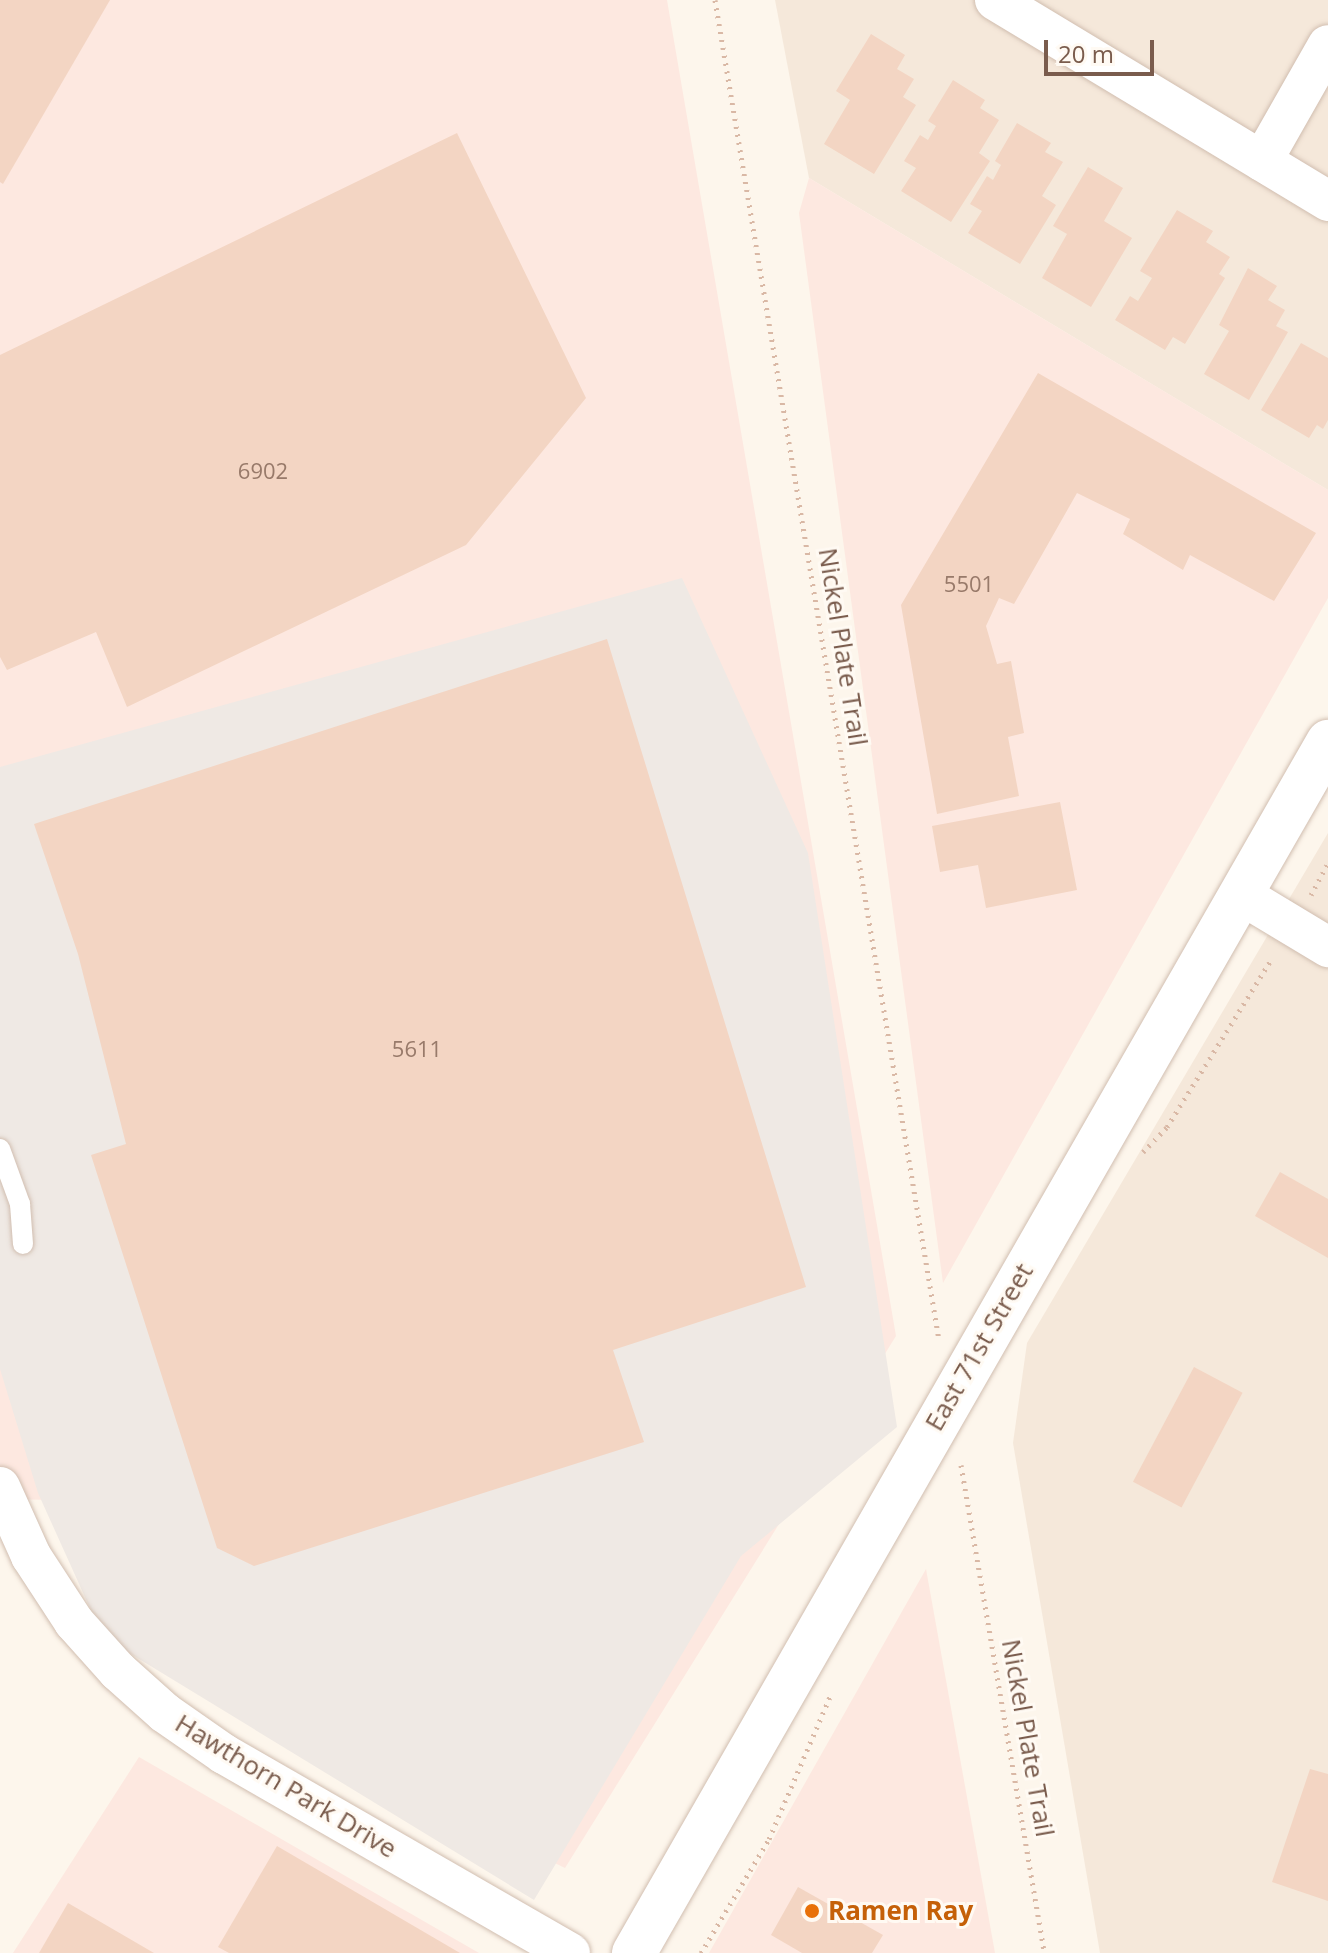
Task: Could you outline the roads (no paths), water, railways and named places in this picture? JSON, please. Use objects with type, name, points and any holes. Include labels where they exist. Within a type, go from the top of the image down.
[{"type":"main road","name":"East 71st Street","points":[[634,1953],[1328,742]]},
{"type":"street","points":[[995,0],[1328,201]]},
{"type":"street","points":[[1262,161],[1328,45]]},
{"type":"street","points":[[1240,894],[1328,947]]},
{"type":"street","name":"Hawthorn Park Drive","points":[[0,1487],[31,1556],[74,1622],[165,1713],[224,1754],[570,1953]]},
{"type":"lane","points":[[0,1149],[20,1204],[23,1244]]},
{"type":"place","name":"Ramen Ray","points":[[812,1911]]}]
